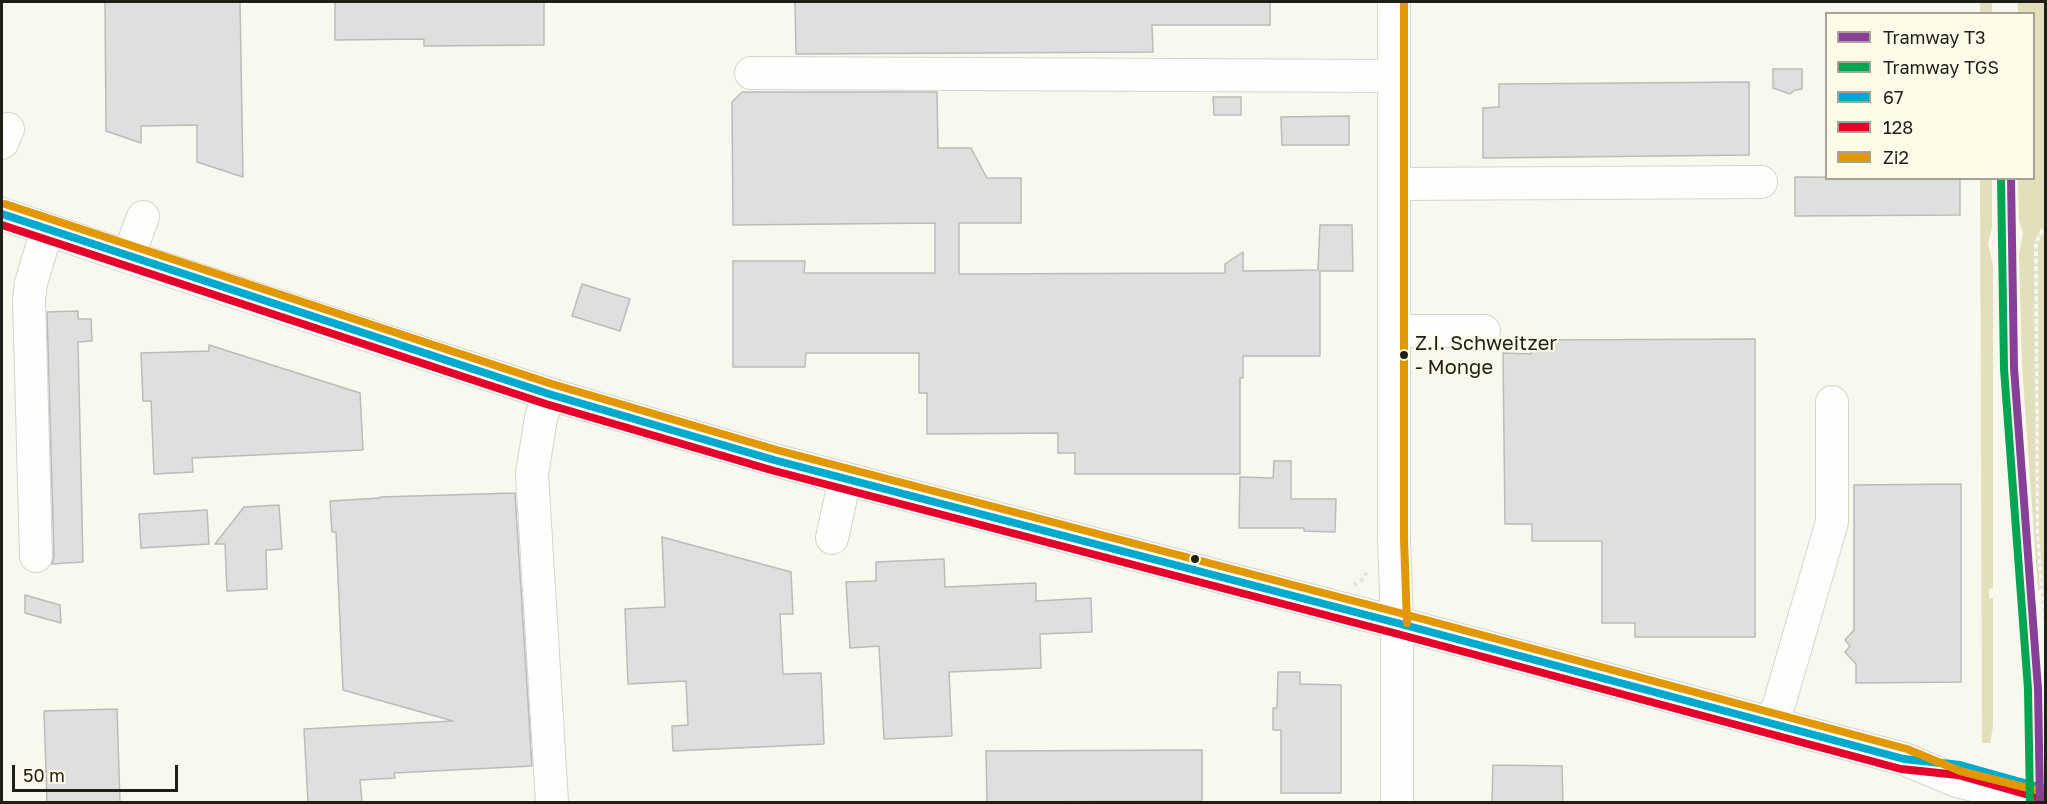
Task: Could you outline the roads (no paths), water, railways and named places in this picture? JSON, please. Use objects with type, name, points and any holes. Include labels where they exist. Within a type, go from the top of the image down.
[{"type":"street","points":[[1394,2],[1394,539],[1397,802]]},
{"type":"street","points":[[751,73],[1394,76]]},
{"type":"street","points":[[1395,184],[1761,182]]},
{"type":"street","points":[[2,214],[549,394],[774,460],[1772,723],[1904,759],[1957,781],[2041,802]]},
{"type":"street","points":[[128,257],[143,216]]},
{"type":"street","points":[[36,556],[29,299],[31,283],[47,230]]},
{"type":"street","points":[[1394,331],[1484,331]]},
{"type":"street","points":[[549,394],[541,418],[532,474],[552,802]]},
{"type":"street","points":[[1772,723],[1832,522],[1832,402]]},
{"type":"street","points":[[832,538],[845,479]]},
{"type":"street","points":[[1904,759],[1960,765],[2046,789]]},
{"type":"tram line","name":"TGS","points":[[2001,180],[2004,369],[2028,689],[2030,802]]},
{"type":"tram line","points":[[2000,229],[2002,180]]},
{"type":"tram line","name":"T3","points":[[2011,180],[2014,368],[2038,689],[2040,802]]},
{"type":"place","name":"Z.I. Schweitzer - Monge","points":[[1404,355]]}]
